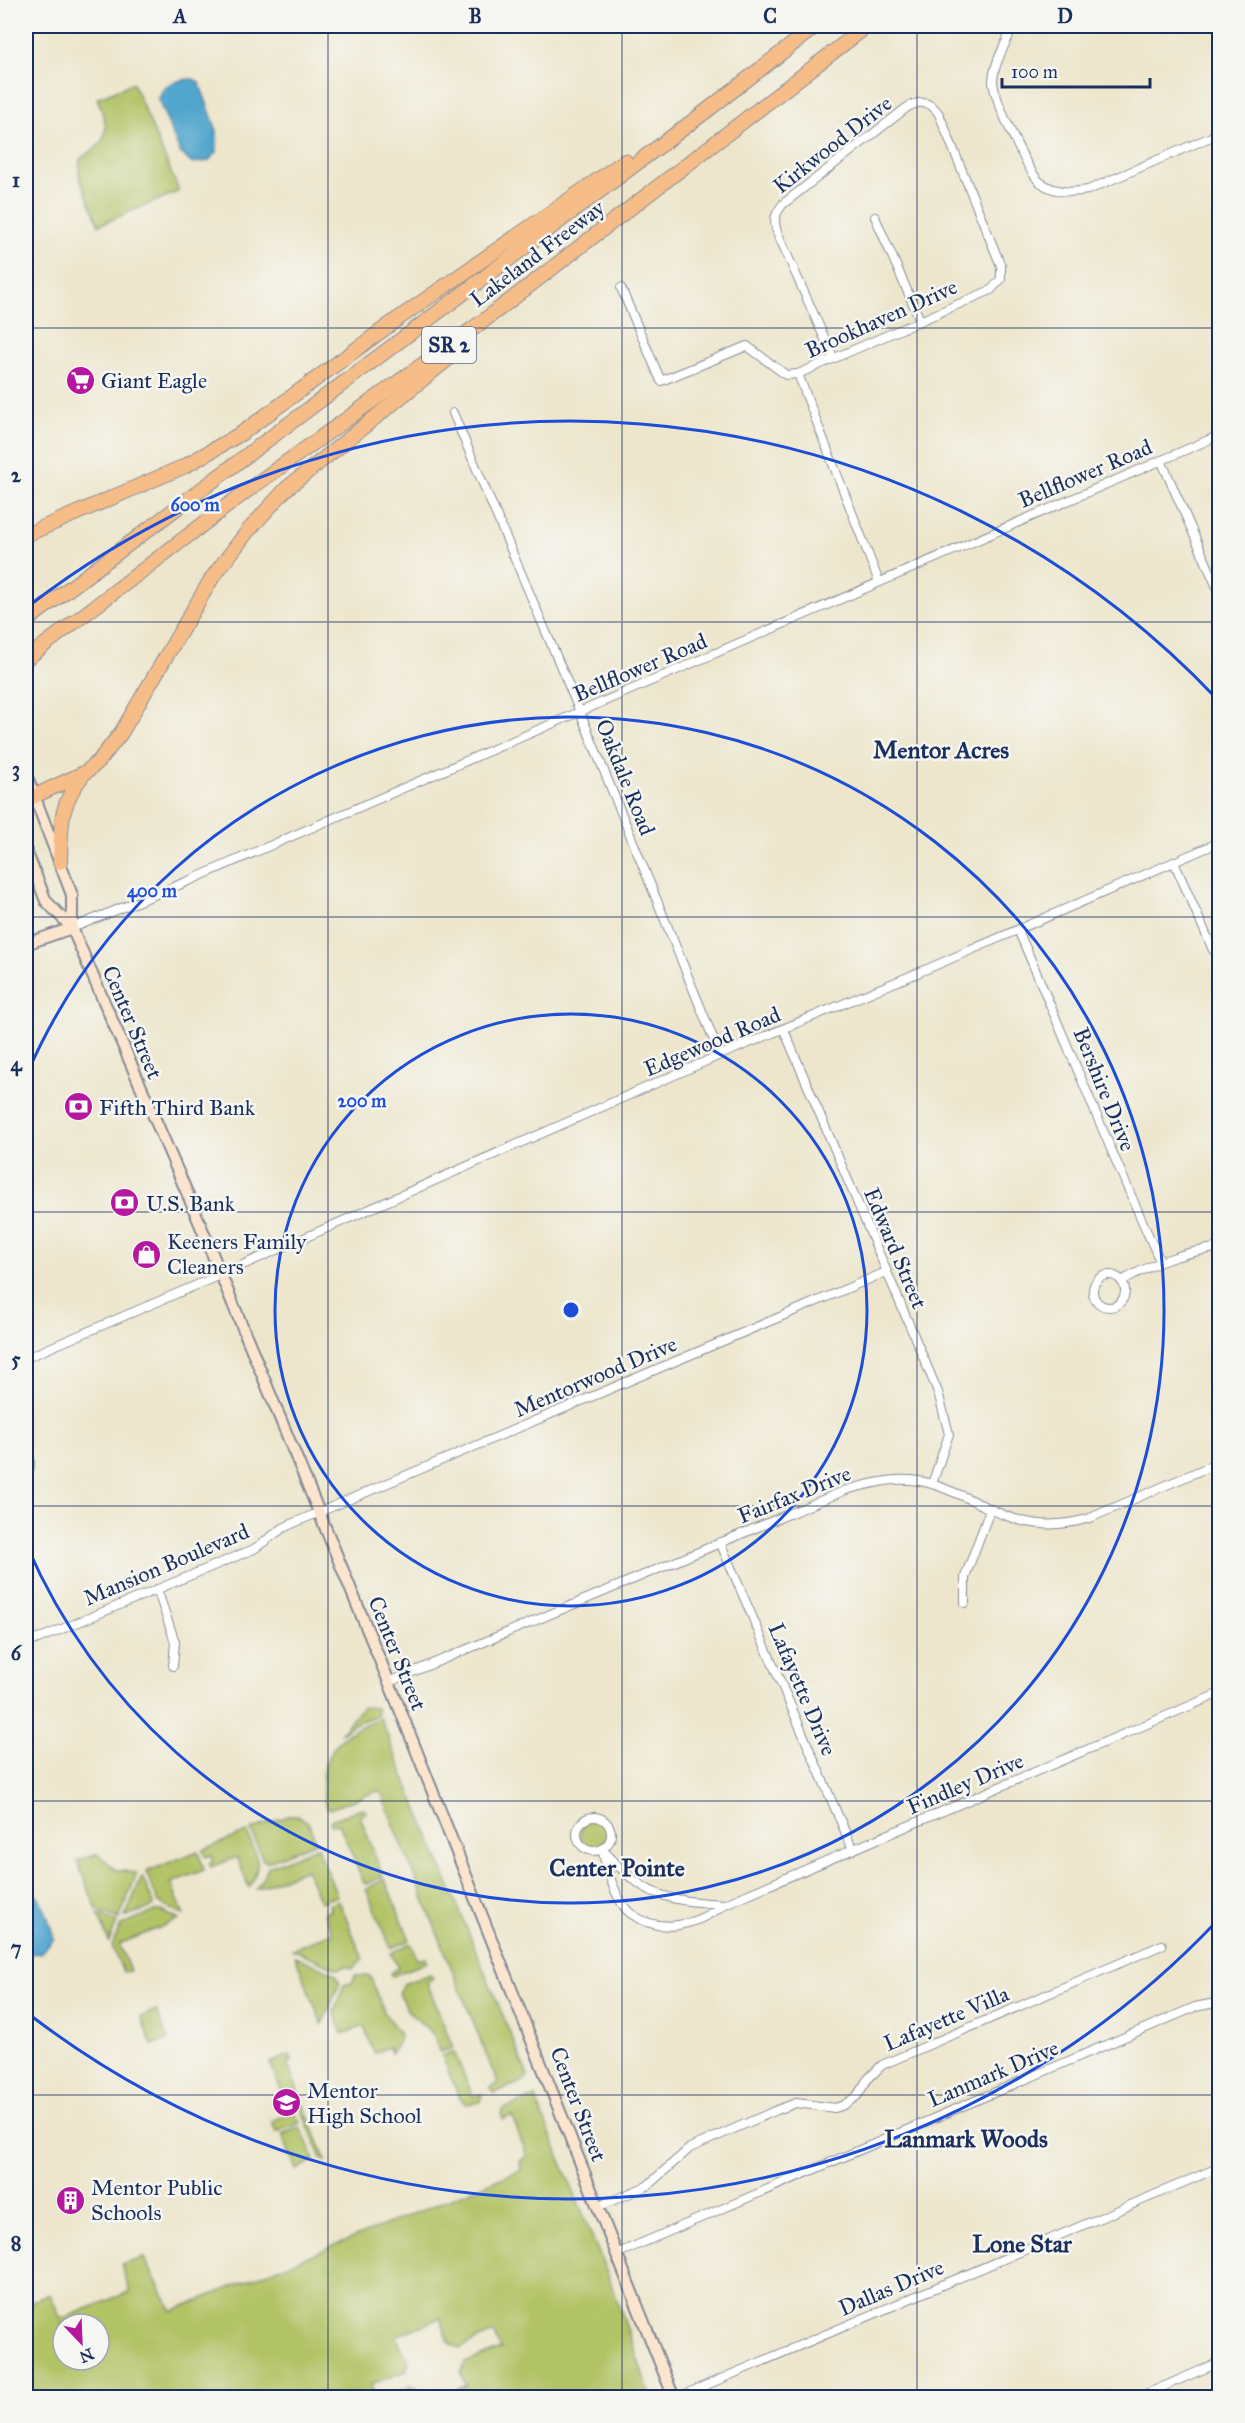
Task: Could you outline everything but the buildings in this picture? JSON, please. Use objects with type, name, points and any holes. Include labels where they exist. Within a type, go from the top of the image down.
[{"type":"highway","name":"Lakeland Freeway","points":[[26,621],[705,112],[816,26]]},
{"type":"highway","name":"Lakeland Freeway","points":[[26,659],[248,490],[482,322],[867,26]]},
{"type":"highway","points":[[26,535],[185,466],[242,433],[399,318],[668,130],[705,112]]},
{"type":"highway","points":[[60,862],[60,831],[64,805],[71,789],[99,761],[121,733],[212,578],[247,532],[285,489],[448,359],[482,322]]},
{"type":"highway","points":[[30,798],[86,772]]},
{"type":"main road","name":"Center Street","points":[[26,774],[30,798],[60,862],[72,895],[72,928]]},
{"type":"main road","name":"Center Street","points":[[26,851],[46,901],[72,928],[188,1195],[389,1682],[597,2207],[675,2397]]},
{"type":"main road","points":[[26,944],[72,928]]},
{"type":"street","points":[[1013,26],[995,71],[993,81],[996,96],[1028,167],[1039,181],[1049,187],[1068,192],[1088,190],[1220,133]]},
{"type":"street","name":"Brookhaven Drive","points":[[879,582],[798,374],[992,290],[1001,279],[1001,266],[939,114],[932,105],[925,102]]},
{"type":"street","name":"Kirkwood Drive","points":[[833,357],[777,232],[774,224],[775,216],[783,204],[905,109],[925,102]]},
{"type":"street","points":[[875,217],[920,320]]},
{"type":"street","points":[[621,288],[661,381],[747,346],[786,375],[798,374]]},
{"type":"street","name":"Oakdale Road","points":[[453,413],[580,712],[720,1055]]},
{"type":"street","name":"Bellflower Road","points":[[72,928],[197,877],[1220,435]]},
{"type":"street","points":[[1161,460],[1220,594]]},
{"type":"street","name":"Edgewood Road","points":[[26,1358],[720,1055],[784,1030],[1220,842]]},
{"type":"street","points":[[1174,862],[1213,950],[1220,953]]},
{"type":"street","name":"Bershire Drive","points":[[1018,930],[1068,1043],[1120,1174],[1160,1261]]},
{"type":"street","name":"Edward Street","points":[[784,1030],[938,1392],[949,1434],[932,1484]]},
{"type":"street","points":[[1121,1281],[1160,1261],[1184,1253],[1220,1247]]},
{"type":"street","name":"Mentorwood Drive","points":[[318,1513],[886,1272]]},
{"type":"street","points":[[1110,1275],[1121,1281],[1124,1293],[1118,1303],[1107,1307],[1096,1301],[1093,1289],[1099,1279],[1110,1275]]},
{"type":"street","points":[[26,1447],[31,1462],[26,1476]]},
{"type":"street","name":"Fairfax Drive","points":[[389,1682],[846,1490],[882,1480],[932,1484],[1019,1521],[1046,1526],[1068,1525],[1107,1511],[1220,1462]]},
{"type":"street","points":[[965,1602],[964,1577],[990,1510]]},
{"type":"street","name":"Mansion Boulevard","points":[[26,1644],[254,1550],[283,1528],[318,1513]]},
{"type":"street","name":"Lafayette Drive","points":[[720,1542],[853,1850]]},
{"type":"street","points":[[157,1589],[175,1642],[173,1666]]},
{"type":"street","name":"Findley Drive","points":[[602,1849],[608,1873],[630,1912],[659,1926],[674,1927],[688,1924],[714,1912],[725,1904],[1220,1693]]},
{"type":"street","name":"Findley Drive","points":[[599,1817],[609,1826],[611,1839],[602,1849],[589,1850],[579,1842],[578,1828],[586,1818],[599,1817]]},
{"type":"street","name":"Findley Drive","points":[[602,1849],[624,1872],[648,1890],[675,1899],[725,1904]]},
{"type":"street","name":"Lafayette Villa","points":[[597,2207],[647,2186],[690,2148],[796,2103],[835,2108],[857,2096],[867,2080],[882,2065],[1162,1945]]},
{"type":"street","name":"Lanmark Drive","points":[[616,2254],[1195,2007],[1220,2002]]},
{"type":"street","name":"Dallas Drive","points":[[675,2397],[1220,2167]]},
{"type":"street","points":[[1144,2396],[1220,2362]]},
{"type":"green space","points":[[133,83],[179,191],[99,225],[79,176],[80,159],[98,146],[105,133],[105,121],[97,98]]},
{"type":"green space","points":[[361,1708],[376,1708],[377,1715],[356,1723],[340,1734]]},
{"type":"green space","points":[[380,1718],[528,2077],[522,2082],[494,2093],[491,2088],[498,2084],[380,1790],[330,1809],[326,1808],[323,1775],[332,1751],[351,1732]]},
{"type":"green space","points":[[362,1808],[366,1812],[360,1816],[383,1876],[366,1884],[339,1824],[330,1823],[331,1820]]},
{"type":"green space","points":[[297,1815],[308,1822],[316,1842],[267,1862],[263,1860],[251,1830],[288,1816]]},
{"type":"green space","points":[[594,1819],[604,1823],[608,1833],[604,1843],[594,1847],[584,1843],[580,1833],[584,1823]]},
{"type":"green space","points":[[247,1832],[257,1860],[256,1872],[249,1888],[237,1857],[211,1867],[209,1863],[213,1860],[211,1855],[206,1857],[203,1850]]},
{"type":"green space","points":[[317,1847],[337,1896],[320,1902],[306,1869],[256,1889],[268,1867]]},
{"type":"green space","points":[[198,1851],[204,1870],[171,1883],[184,1915],[159,1903],[146,1872]]},
{"type":"green space","points":[[98,1854],[116,1870],[137,1873],[119,1919],[97,1910],[77,1861]]},
{"type":"green space","points":[[142,1877],[154,1904],[153,1907],[125,1917]]},
{"type":"green space","points":[[385,1880],[410,1940],[391,1948],[366,1889]]},
{"type":"green space","points":[[339,1901],[363,1959],[352,1969],[346,1966],[338,1969],[292,1949],[332,1933],[324,1913],[330,1910],[329,1905]]},
{"type":"green space","points":[[155,1911],[162,1911],[179,1920],[119,1944],[130,1971],[123,1972],[112,1946],[121,1925]]},
{"type":"green space","points":[[98,1914],[117,1922],[109,1942]]},
{"type":"green space","points":[[409,1944],[417,1960],[426,1958],[427,1962],[392,1976],[390,1973],[398,1968],[391,1953]]},
{"type":"green space","points":[[295,1956],[336,1974],[340,1983],[322,2024]]},
{"type":"green space","points":[[430,1974],[433,1978],[427,1982],[453,2048],[440,2052],[433,2034],[407,2010],[399,1993],[403,1984]]},
{"type":"green space","points":[[355,1976],[370,1976],[385,2014],[400,2034],[399,2041],[391,2053],[389,2047],[374,2053],[364,2026],[342,2034],[334,2011],[344,1985],[352,1983]]},
{"type":"green space","points":[[156,2010],[168,2040],[152,2045],[141,2017]]},
{"type":"green space","points":[[454,2052],[473,2096],[482,2094],[480,2102],[466,2104],[459,2097],[442,2056]]},
{"type":"green space","points":[[290,2055],[292,2061],[287,2063],[326,2161],[321,2159],[297,2098],[286,2102],[270,2063]]},
{"type":"green space","points":[[535,2097],[611,2283],[651,2397],[437,2397],[467,2385],[461,2373],[465,2363],[501,2349],[493,2333],[460,2348],[450,2344],[440,2318],[396,2336],[409,2363],[406,2371],[371,2384],[375,2397],[26,2397],[26,2304],[50,2294],[58,2312],[51,2312],[51,2372],[111,2372],[111,2312],[79,2312],[130,2292],[121,2265],[144,2258],[172,2311],[521,2170],[520,2161],[527,2156],[512,2116],[503,2119],[501,2113],[503,2109]]},
{"type":"green space","points":[[289,2111],[295,2111],[300,2123],[276,2132],[272,2121],[290,2114]]},
{"type":"green space","points":[[300,2127],[315,2160],[296,2170],[282,2134]]},
{"type":"green space","points":[[411,2386],[420,2389],[423,2397],[383,2397]]},
{"type":"water","points":[[193,79],[199,82],[217,131],[217,152],[208,161],[191,163],[180,152],[158,99],[163,89],[171,83]]},
{"type":"water","points":[[26,1887],[37,1896],[41,1903],[48,1917],[54,1939],[40,1953],[30,1954],[26,1951]]},
{"type":"place","name":"Giant Eagle","points":[[80,380]]},
{"type":"place","name":"Fifth Third Bank","points":[[78,1107]]},
{"type":"place","name":"U.S. Bank","points":[[125,1203]]},
{"type":"place","name":"Keeners Family Cleaners","points":[[146,1254]]},
{"type":"place","name":"Mentor High School","points":[[286,2103]]},
{"type":"place","name":"Mentor Public Schools","points":[[70,2200]]},
{"type":"district","name":"Mentor Acres","points":[[941,750]]},
{"type":"district","name":"Center Pointe","points":[[617,1868]]},
{"type":"district","name":"Lanmark Woods","points":[[966,2139]]},
{"type":"district","name":"Lone Star","points":[[1022,2244]]}]
